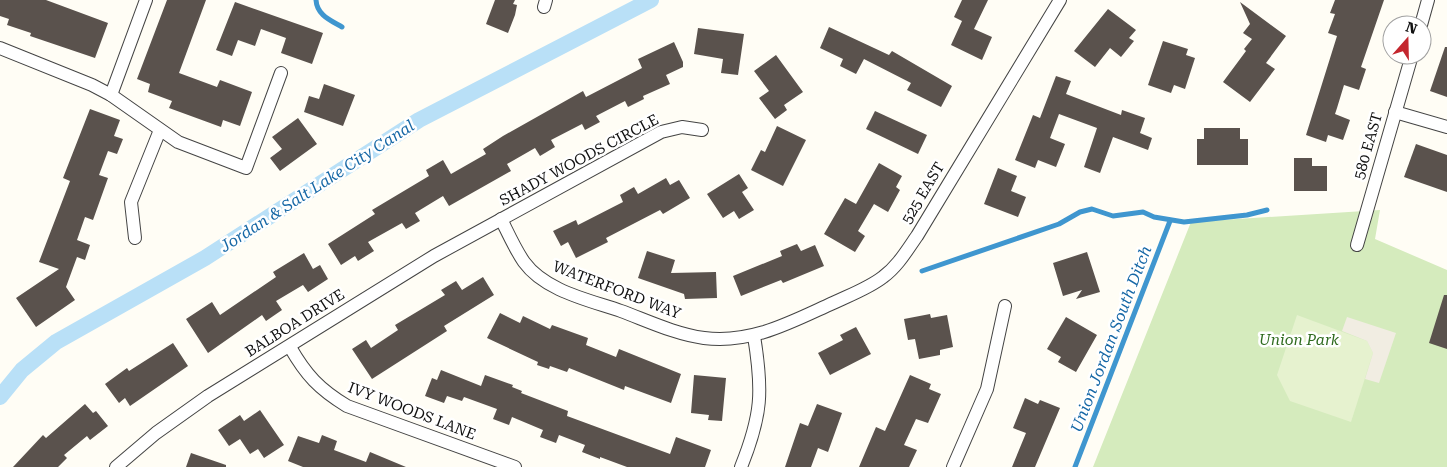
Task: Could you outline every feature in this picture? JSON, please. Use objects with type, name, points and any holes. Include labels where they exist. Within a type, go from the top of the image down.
[{"type":"street","points":[[111,95],[146,0]]},
{"type":"street","name":"525 EAST","points":[[754,336],[780,328],[864,288],[893,268],[917,236],[1060,0]]},
{"type":"street","points":[[1424,15],[1428,0]]},
{"type":"street","points":[[0,48],[85,82],[111,95],[178,142],[246,168],[281,73]]},
{"type":"street","name":"580 EAST","points":[[1357,245],[1409,65]]},
{"type":"street","points":[[1394,112],[1447,127]]},
{"type":"street","name":"SHADY WOODS CIRCLE","points":[[500,219],[661,132],[682,127],[702,130]]},
{"type":"street","points":[[135,238],[131,202],[160,130]]},
{"type":"street","name":"WATERFORD WAY","points":[[500,219],[525,263],[536,275],[550,285],[679,332],[704,338],[729,339],[754,336]]},
{"type":"street","name":"BALBOA DRIVE","points":[[116,467],[156,433],[208,396],[290,347],[434,256],[500,219]]},
{"type":"street","points":[[953,467],[987,389],[1005,306]]},
{"type":"street","points":[[742,467],[759,414],[760,386],[754,336]]},
{"type":"street","name":"IVY WOODS LANE","points":[[290,347],[310,379],[327,394],[347,406],[514,467]]},
{"type":"green space","name":"Union Park","points":[[1380,210],[1375,239],[1447,270],[1447,467],[1093,467],[1191,222]]},
{"type":"green space","points":[[1297,315],[1367,341],[1373,353],[1351,422],[1290,401],[1277,375]]},
{"type":"shaded area","points":[[1347,317],[1396,333],[1379,383],[1365,379],[1373,353],[1367,341],[1342,331]]},
{"type":"building","points":[[0,0],[46,0],[108,23],[95,58],[30,36],[31,33],[7,25],[9,19],[0,16]]},
{"type":"building","points":[[167,0],[206,0],[179,73],[217,87],[220,80],[252,92],[240,126],[223,120],[221,127],[169,108],[172,101],[148,92],[150,84],[137,79]]},
{"type":"building","points":[[495,0],[515,0],[513,4],[517,5],[508,33],[486,24]]},
{"type":"building","points":[[962,0],[988,0],[974,29],[992,37],[982,60],[951,45],[962,21],[954,17]]},
{"type":"building","points":[[1335,0],[1384,0],[1361,67],[1366,69],[1359,90],[1344,85],[1335,114],[1350,120],[1343,140],[1328,135],[1326,142],[1306,135],[1337,36],[1328,33],[1335,14],[1330,13]]},
{"type":"building","points":[[235,2],[323,33],[312,64],[281,53],[286,38],[261,29],[255,46],[238,40],[232,56],[216,50]]},
{"type":"building","points":[[1240,2],[1286,36],[1266,63],[1275,69],[1250,102],[1223,82],[1246,51],[1244,49],[1252,39],[1243,33],[1250,24]]},
{"type":"building","points":[[1108,9],[1136,30],[1129,38],[1134,41],[1121,57],[1110,48],[1095,67],[1074,51]]},
{"type":"building","points":[[829,27],[889,55],[892,51],[952,86],[941,107],[907,90],[911,83],[864,59],[856,74],[840,66],[843,59],[820,48]]},
{"type":"building","points":[[698,28],[744,34],[738,75],[721,73],[723,59],[694,54]]},
{"type":"building","points":[[1163,41],[1188,49],[1186,55],[1195,58],[1185,89],[1174,85],[1171,93],[1148,85]]},
{"type":"building","points":[[674,42],[683,62],[683,67],[666,75],[670,84],[643,96],[644,99],[628,107],[625,101],[596,116],[600,122],[585,130],[582,124],[551,140],[555,147],[540,156],[535,148],[507,164],[511,171],[449,206],[443,196],[415,213],[420,221],[406,229],[402,223],[368,242],[374,251],[358,261],[355,256],[341,265],[328,244],[375,214],[372,210],[429,176],[426,170],[443,160],[451,174],[486,154],[483,149],[503,136],[583,91],[586,97],[642,68],[638,59]]},
{"type":"building","points":[[1445,47],[1447,47],[1447,97],[1430,91]]},
{"type":"building","points":[[776,55],[803,92],[784,105],[787,110],[775,119],[759,98],[769,91],[754,71]]},
{"type":"building","points":[[1056,76],[1071,81],[1066,94],[1121,115],[1122,110],[1145,118],[1140,133],[1152,138],[1148,150],[1113,137],[1100,173],[1084,167],[1097,128],[1059,114],[1050,138],[1065,144],[1056,167],[1038,160],[1035,168],[1015,160],[1033,115],[1040,118]]},
{"type":"building","points":[[324,84],[355,95],[343,126],[304,112],[309,96],[319,99]]},
{"type":"building","points":[[90,109],[120,120],[114,136],[123,139],[117,154],[108,151],[99,175],[108,178],[93,220],[85,217],[77,240],[90,245],[85,260],[77,257],[66,287],[75,300],[36,327],[16,298],[59,269],[39,262],[70,181],[63,178]]},
{"type":"building","points":[[875,111],[927,135],[918,154],[866,129]]},
{"type":"building","points":[[298,118],[317,144],[280,171],[270,158],[282,149],[272,137]]},
{"type":"building","points":[[777,126],[806,140],[783,186],[751,170],[761,150],[765,152]]},
{"type":"building","points":[[1204,128],[1240,128],[1240,139],[1248,139],[1248,165],[1197,165],[1197,139],[1204,139]]},
{"type":"building","points":[[1416,144],[1447,155],[1447,192],[1404,177]]},
{"type":"building","points":[[1294,158],[1312,158],[1312,166],[1327,166],[1327,191],[1294,191]]},
{"type":"building","points":[[879,163],[902,176],[896,187],[900,190],[888,212],[874,204],[858,231],[865,236],[855,252],[824,234],[845,198],[856,204]]},
{"type":"building","points":[[998,168],[1017,176],[1011,191],[1026,197],[1018,217],[984,204]]},
{"type":"building","points":[[739,174],[748,188],[742,192],[754,210],[739,219],[734,211],[723,218],[707,194]]},
{"type":"building","points":[[666,178],[670,185],[679,180],[690,198],[663,214],[660,210],[606,238],[608,242],[576,258],[568,242],[561,246],[553,231],[576,220],[578,225],[623,202],[620,195],[634,187],[638,194]]},
{"type":"building","points":[[797,244],[801,251],[815,245],[824,266],[783,283],[781,280],[741,296],[733,276],[782,256],[780,251]]},
{"type":"building","points":[[647,251],[675,260],[671,273],[716,272],[717,298],[685,299],[684,294],[638,278]]},
{"type":"building","points":[[1087,252],[1100,292],[1076,299],[1082,290],[1063,296],[1053,263]]},
{"type":"building","points":[[304,253],[313,269],[320,265],[328,279],[308,292],[303,285],[276,301],[282,310],[266,321],[262,315],[208,353],[186,319],[212,302],[220,315],[276,277],[273,272]]},
{"type":"building","points":[[483,277],[494,295],[444,326],[447,331],[372,379],[352,349],[366,340],[371,348],[398,330],[395,325],[445,295],[441,290],[456,281],[462,290]]},
{"type":"building","points":[[1444,295],[1447,295],[1447,349],[1429,343]]},
{"type":"building","points":[[500,313],[520,323],[523,316],[550,329],[552,325],[588,338],[586,345],[616,357],[619,349],[681,374],[671,403],[625,386],[624,390],[569,368],[567,372],[550,366],[549,369],[537,365],[538,362],[487,338]]},
{"type":"building","points":[[930,314],[931,318],[947,315],[953,347],[940,350],[940,355],[919,359],[915,339],[908,340],[904,319]]},
{"type":"building","points":[[1066,317],[1097,335],[1076,372],[1058,362],[1061,357],[1047,349]]},
{"type":"building","points":[[856,327],[871,354],[830,375],[818,353],[843,340],[840,335]]},
{"type":"building","points":[[173,343],[188,366],[130,406],[125,398],[119,403],[105,384],[127,368],[129,371]]},
{"type":"building","points":[[441,370],[481,386],[485,375],[513,385],[512,387],[522,391],[521,393],[568,411],[567,416],[670,454],[676,437],[711,450],[705,467],[627,467],[600,457],[600,459],[582,452],[585,445],[559,435],[556,443],[540,437],[543,430],[512,417],[509,425],[493,419],[497,409],[464,397],[462,401],[447,396],[444,403],[425,396],[432,378],[437,380]]},
{"type":"building","points":[[694,375],[726,378],[722,421],[708,420],[709,415],[691,413]]},
{"type":"building","points":[[910,375],[931,384],[929,389],[941,394],[928,423],[916,419],[904,445],[917,450],[909,467],[859,467],[876,427],[885,431]]},
{"type":"building","points":[[1025,398],[1038,404],[1040,400],[1060,408],[1035,467],[1012,467],[1026,433],[1013,428]]},
{"type":"building","points":[[85,404],[93,413],[96,411],[108,426],[90,440],[87,436],[64,455],[67,458],[58,467],[13,467],[43,435],[46,438]]},
{"type":"building","points":[[817,404],[842,413],[828,452],[818,448],[811,467],[785,467],[800,423],[808,426]]},
{"type":"building","points":[[260,410],[284,445],[264,458],[258,449],[250,454],[240,439],[229,446],[218,430],[240,415],[244,421]]},
{"type":"building","points":[[322,435],[337,441],[334,450],[366,462],[370,452],[406,467],[303,467],[288,461],[298,436],[319,443]]},
{"type":"building","points":[[191,453],[226,465],[226,467],[186,467]]},
{"type":"waterway","points":[[316,0],[319,10],[342,27]]},
{"type":"waterway","name":"Jordan & Salt Lake City Canal","points":[[0,397],[22,370],[56,342],[205,258],[419,120],[651,0]]},
{"type":"waterway","points":[[922,271],[1059,224],[1080,212],[1092,209],[1113,216],[1143,212],[1154,217],[1184,222],[1247,215],[1267,210]]},
{"type":"waterway","name":"Union Jordan South Ditch","points":[[1075,467],[1170,221]]}]
